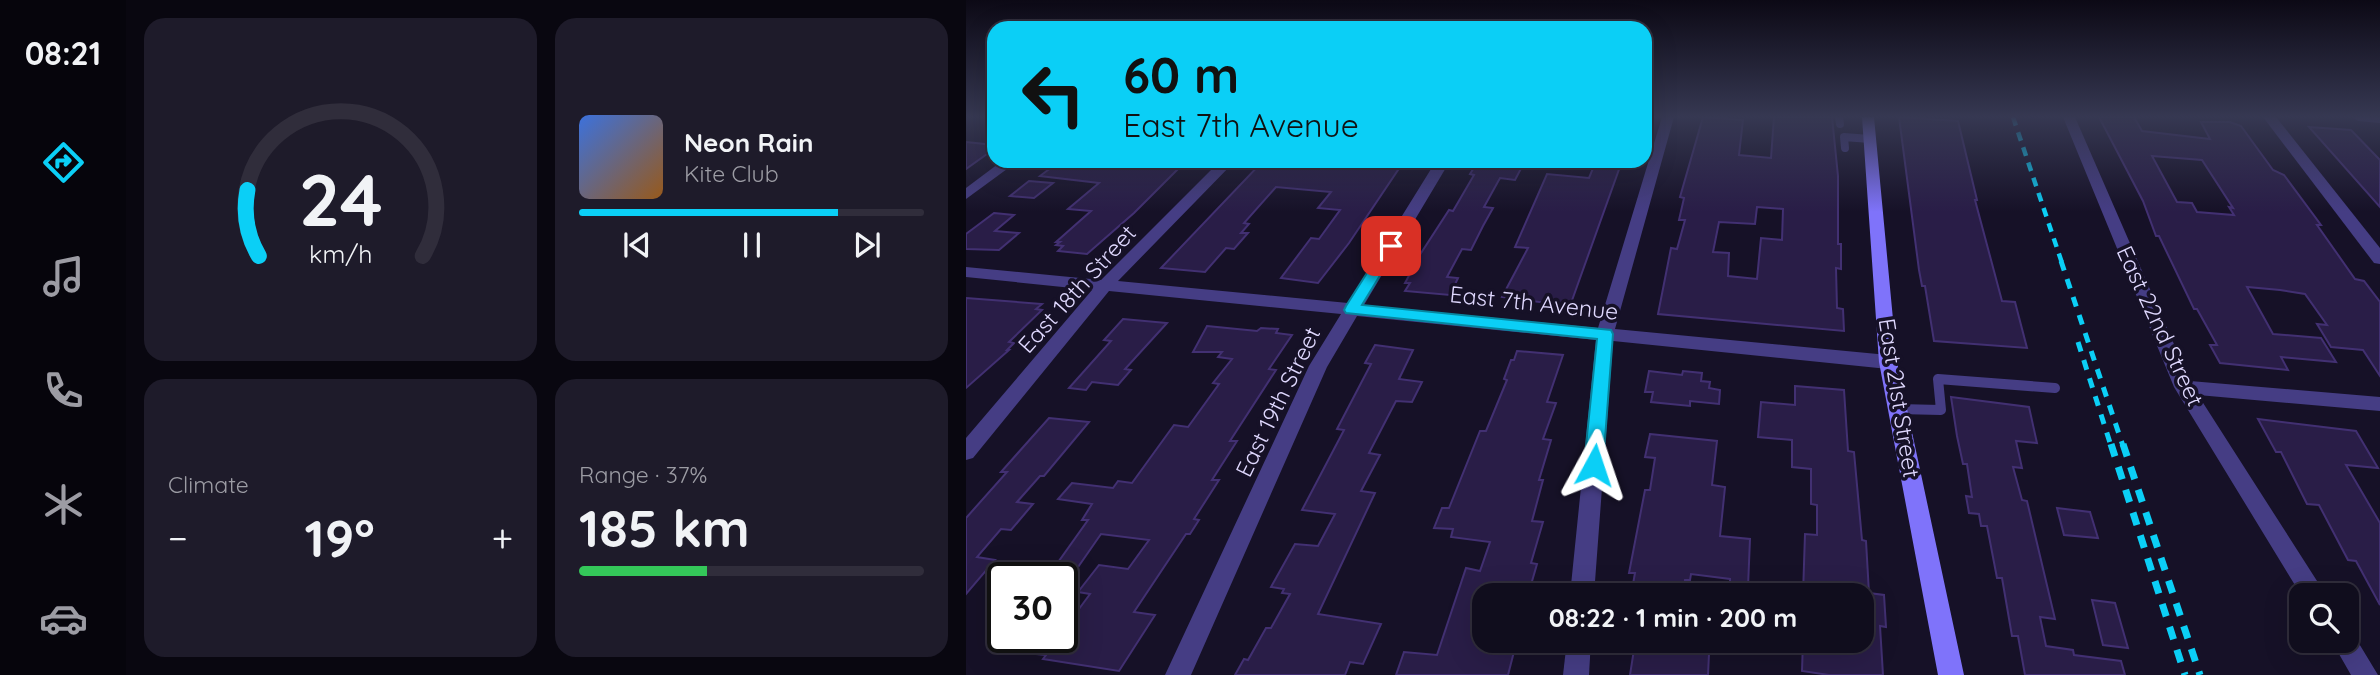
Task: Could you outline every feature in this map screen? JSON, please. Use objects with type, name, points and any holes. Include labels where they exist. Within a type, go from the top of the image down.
[{"type":"main road","name":"East 21st Street","points":[[1871,148],[1888,362],[1951,675]]},
{"type":"street","points":[[1584,583],[1605,334],[1659,148]]},
{"type":"street","name":"East 22nd Street","points":[[2082,148],[2183,387],[2307,583]]},
{"type":"street","points":[[2293,148],[2380,260]]},
{"type":"street","points":[[966,195],[1002,168]]},
{"type":"street","name":"East 18th Street","points":[[966,452],[1104,286],[1221,168]]},
{"type":"street","name":"East 19th Street","points":[[1178,675],[1318,366],[1439,168]]},
{"type":"street","name":"East 7th Avenue","points":[[966,272],[1888,362]]},
{"type":"street","points":[[2183,387],[2380,404]]},
{"type":"street","points":[[1576,675],[1577,653]]},
{"type":"street","points":[[2351,653],[2365,675]]},
{"type":"lane","points":[[1898,409],[1941,410],[1938,379],[2055,388]]},
{"type":"building","points":[[966,148],[987,148],[987,154],[966,169]]},
{"type":"building","points":[[1694,148],[1740,148],[1739,155],[1771,158],[1772,148],[1835,148],[1838,244],[1841,244],[1841,269],[1836,268],[1837,308],[1843,309],[1844,331],[1658,314],[1671,248],[1677,249],[1685,220],[1679,220],[1684,198],[1680,197]],"holes":[[[1757,207],[1783,209],[1782,240],[1761,238],[1757,279],[1728,276],[1729,253],[1713,252],[1719,222],[1755,224]]]},
{"type":"building","points":[[1903,148],[1965,148],[1975,200],[2002,301],[2015,302],[2027,348],[1934,341],[1925,286],[1922,286]]},
{"type":"building","points":[[2116,148],[2257,148],[2273,170],[2284,175],[2321,225],[2317,225],[2355,279],[2364,281],[2380,302],[2380,376],[2363,350],[2331,347],[2317,324],[2327,325],[2305,294],[2247,287],[2273,334],[2321,338],[2336,362],[2281,357],[2288,370],[2220,363],[2210,345],[2217,345],[2197,309],[2194,309],[2159,236],[2156,236],[2143,201]],"holes":[[[2152,156],[2202,160],[2233,208],[2229,207],[2234,215],[2197,212],[2192,203],[2177,202]]]},
{"type":"building","points":[[2328,148],[2369,148],[2380,160],[2380,207]]},
{"type":"building","points":[[1051,168],[1179,168],[1134,213],[1087,254],[1058,251],[1063,246],[1056,245],[1060,242],[1056,242],[1091,211],[1068,209],[1099,183],[1040,176]]},
{"type":"building","points":[[1256,168],[1399,168],[1349,243],[1318,283],[1281,278],[1311,238],[1319,239],[1340,210],[1318,208],[1331,192],[1276,187],[1244,223],[1249,224],[1241,233],[1248,233],[1234,249],[1226,248],[1205,272],[1161,268]]},
{"type":"building","points":[[1474,168],[1521,168],[1515,180],[1500,178],[1484,207],[1493,208],[1471,250],[1462,249],[1447,277],[1458,278],[1450,295],[1405,291],[1410,283],[1405,283],[1410,270],[1449,210],[1453,211],[1474,175],[1470,174]]},
{"type":"building","points":[[1593,168],[1619,168],[1570,306],[1502,297],[1528,248],[1515,247],[1547,174],[1589,178]]},
{"type":"building","points":[[1029,181],[1053,183],[1034,198],[1010,196]]},
{"type":"building","points":[[994,213],[1014,215],[995,231],[1019,233],[999,250],[966,249],[966,234]]},
{"type":"building","points":[[966,298],[1042,304],[1036,309],[1042,310],[1009,342],[1014,343],[1009,350],[966,388]]},
{"type":"building","points":[[1123,319],[1167,323],[1125,369],[1131,370],[1118,385],[1092,382],[1086,390],[1069,388],[1111,341],[1104,340]]},
{"type":"building","points":[[1207,326],[1257,331],[1261,328],[1278,329],[1276,333],[1292,335],[1269,369],[1276,370],[1230,441],[1237,441],[1212,480],[1219,480],[1194,519],[1199,520],[1190,534],[1186,534],[1134,612],[1155,615],[1119,671],[1043,659],[1046,655],[1026,653],[1078,653],[1078,610],[1090,594],[1078,592],[1099,565],[1128,569],[1149,540],[1101,534],[1078,567],[1078,562],[1058,562],[1088,520],[1082,520],[1092,504],[1058,499],[1072,483],[1113,488],[1118,481],[1132,483],[1174,425],[1188,427],[1219,384],[1213,383],[1232,359],[1218,357],[1222,352],[1193,352]]},
{"type":"building","points":[[1375,345],[1413,350],[1399,379],[1422,382],[1412,402],[1396,401],[1369,453],[1380,455],[1361,491],[1375,493],[1318,614],[1381,624],[1363,664],[1350,662],[1345,675],[1235,675],[1244,659],[1248,660],[1266,628],[1271,628],[1290,594],[1282,593],[1284,589],[1271,587],[1295,544],[1318,546],[1335,514],[1302,510],[1344,430],[1337,429],[1371,364],[1365,363]]},
{"type":"building","points":[[1517,351],[1563,355],[1547,402],[1556,403],[1543,439],[1551,440],[1539,480],[1543,480],[1532,521],[1543,522],[1531,563],[1537,564],[1531,583],[1472,583],[1472,653],[1514,653],[1508,675],[1396,675],[1404,652],[1437,655],[1466,568],[1480,571],[1490,542],[1451,537],[1453,529],[1434,528],[1442,508],[1449,508],[1480,431],[1486,431],[1507,380],[1504,379],[1511,360],[1514,360]]},
{"type":"building","points":[[1649,371],[1682,375],[1683,371],[1702,373],[1701,381],[1710,382],[1709,388],[1720,390],[1719,404],[1690,401],[1690,406],[1651,402],[1653,392],[1645,392]]},
{"type":"building","points":[[1795,386],[1844,390],[1848,451],[1854,452],[1862,540],[1866,541],[1868,583],[1803,583],[1805,534],[1817,535],[1817,505],[1811,504],[1811,469],[1792,467],[1792,440],[1758,437],[1761,402],[1795,405]]},
{"type":"building","points":[[1951,397],[2029,407],[2037,443],[2016,441],[2022,468],[2013,467],[2022,500],[2027,501],[2055,619],[2040,617],[2046,646],[2073,650],[2074,655],[2121,661],[2125,675],[2025,675],[2018,636],[2012,636],[2002,578],[1997,578],[1987,526],[1981,526],[1979,514],[1969,513],[1966,496],[1972,497],[1967,464],[1963,464]]},
{"type":"building","points":[[1049,418],[1089,422],[1044,476],[1040,476],[1017,502],[1033,504],[1011,530],[1001,529],[977,557],[995,560],[987,562],[987,569],[966,594],[966,518],[1007,472],[1001,472]]},
{"type":"building","points":[[2258,419],[2356,431],[2378,468],[2346,465],[2380,523],[2380,605],[2356,561],[2348,560],[2319,505],[2307,504],[2281,452],[2276,452]]},
{"type":"building","points":[[1650,434],[1717,441],[1712,485],[1725,487],[1720,536],[1750,539],[1748,583],[1730,583],[1730,579],[1691,574],[1690,580],[1685,580],[1685,583],[1633,583],[1635,573],[1629,573],[1645,490],[1650,490],[1655,458],[1645,457]]},
{"type":"building","points":[[2057,508],[2090,512],[2098,538],[2064,535]]},
{"type":"building","points":[[1874,594],[1884,595],[1886,627],[1880,626],[1883,675],[1829,675],[1802,671],[1803,653],[1874,653]]},
{"type":"building","points":[[2092,600],[2115,603],[2128,648],[2103,645]]},
{"type":"building","points":[[1633,653],[1709,654],[1708,675],[1630,675]]},
{"type":"railway","points":[[2024,148],[2062,263]]},
{"type":"railway","points":[[2061,261],[2123,446]]},
{"type":"railway","points":[[2078,342],[2111,446]]},
{"type":"railway","points":[[2111,444],[2185,675]]},
{"type":"railway","points":[[2123,444],[2200,675]]},
{"type":"route","points":[[1391,246],[1352,310],[1605,334],[1594,465]]}]
